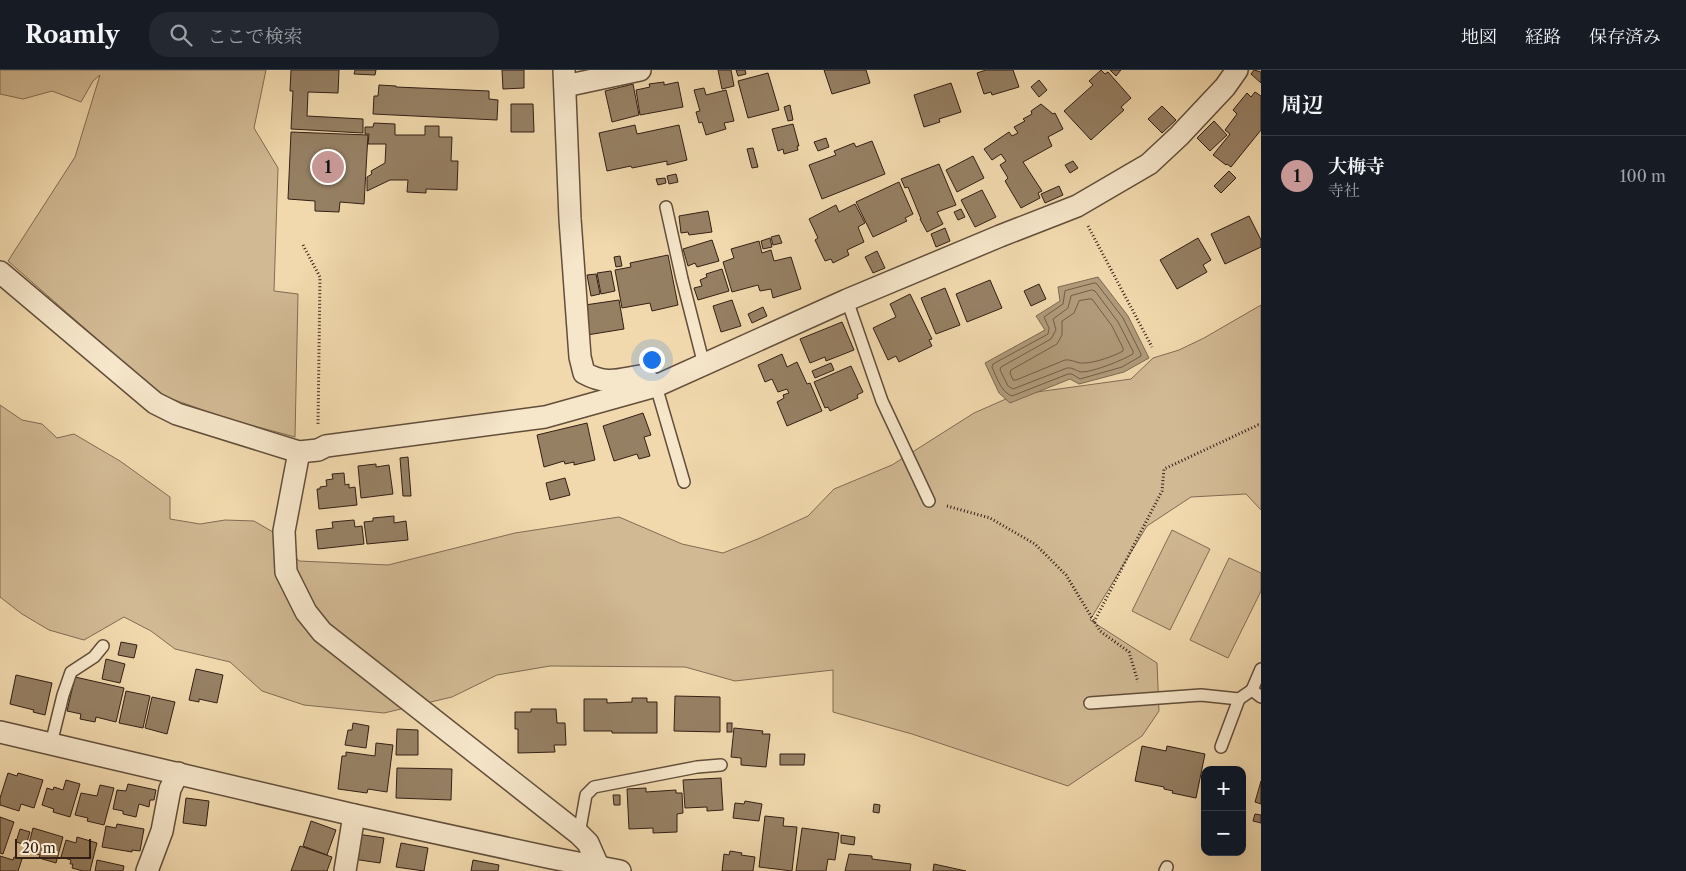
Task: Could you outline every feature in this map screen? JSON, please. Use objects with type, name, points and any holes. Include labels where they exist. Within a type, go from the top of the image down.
[{"type":"street","points":[[640,70],[564,78],[571,229],[580,357],[584,373],[595,379],[610,382],[640,376],[656,386]]},
{"type":"street","points":[[0,272],[155,403],[177,414],[308,451],[326,446],[545,417],[656,386],[847,300],[1077,206],[1148,164],[1179,136],[1225,87],[1237,70]]},
{"type":"street","points":[[308,451],[284,531],[286,572],[306,612],[322,632],[579,834],[588,844],[599,868]]},
{"type":"street","points":[[0,732],[354,816],[620,871]]},
{"type":"street","points":[[147,871],[162,831],[170,789],[178,773]]},
{"type":"street","points":[[344,871],[354,816]]},
{"type":"lane","points":[[666,207],[704,365]]},
{"type":"lane","points":[[847,300],[882,401],[929,501]]},
{"type":"lane","points":[[656,386],[684,482]]},
{"type":"lane","points":[[51,744],[63,694],[71,672],[94,657],[103,646]]},
{"type":"lane","points":[[1090,703],[1200,695],[1239,699],[1256,694],[1261,669]]},
{"type":"lane","points":[[1221,747],[1239,699]]},
{"type":"lane","points":[[579,834],[586,795],[594,787],[697,767],[721,765]]},
{"type":"path","points":[[1077,206],[1152,347]]},
{"type":"path","points":[[304,245],[320,277],[308,451]]},
{"type":"path","points":[[1094,623],[1162,491],[1164,469],[1258,425],[1261,426]]},
{"type":"path","points":[[929,501],[990,518],[1035,544],[1066,575],[1100,631],[1129,652],[1142,698]]},
{"type":"shaded area","points":[[0,70],[266,70],[254,128],[278,168],[274,291],[298,294],[295,437],[225,418],[161,395],[8,261],[75,157],[100,75],[93,81],[81,102],[52,91],[23,99],[0,94]]},
{"type":"shaded area","points":[[1261,305],[1261,510],[1246,494],[1191,497],[1147,526],[1090,620],[1157,663],[1159,711],[1142,736],[1068,786],[912,734],[833,712],[833,670],[735,681],[685,667],[550,666],[497,675],[452,697],[384,713],[304,705],[262,691],[230,662],[175,649],[151,631],[124,617],[84,640],[49,630],[22,614],[0,597],[0,405],[22,420],[42,424],[57,438],[74,434],[120,461],[170,497],[170,519],[200,524],[225,520],[254,521],[273,532],[299,561],[388,565],[515,533],[619,517],[682,544],[723,553],[808,516],[834,489],[892,465],[974,413],[1015,395],[1131,379],[1153,358],[1179,350],[1204,338]]},
{"type":"shaded area","points":[[1172,530],[1210,549],[1170,630],[1132,611]]},
{"type":"shaded area","points":[[1229,558],[1261,573],[1261,591],[1228,658],[1190,640]]},
{"type":"water","points":[[1098,277],[1128,316],[1149,358],[1124,372],[1079,384],[1070,379],[1010,403],[999,393],[985,363],[1045,330],[1036,316],[1060,301],[1058,287]]},
{"type":"building","points":[[291,70],[339,70],[338,93],[308,92],[307,116],[363,119],[363,133],[291,129],[293,91],[290,91]]},
{"type":"building","points":[[355,70],[376,70],[375,75],[354,74]]},
{"type":"building","points":[[502,70],[524,70],[524,88],[503,89]]},
{"type":"building","points":[[718,70],[731,70],[734,86],[722,89]]},
{"type":"building","points":[[736,70],[745,70],[746,74],[738,76]]},
{"type":"building","points":[[824,70],[866,70],[870,83],[832,94]]},
{"type":"building","points":[[986,70],[1013,70],[1019,87],[992,95],[991,92],[984,94],[977,73]]},
{"type":"building","points":[[1101,70],[1105,74],[1108,72],[1131,98],[1121,107],[1124,110],[1091,140],[1064,111],[1093,85],[1089,81]]},
{"type":"building","points":[[1110,70],[1121,70],[1116,76]]},
{"type":"building","points":[[1254,70],[1261,72],[1261,83],[1251,74]]},
{"type":"building","points":[[768,73],[779,110],[748,118],[738,81]]},
{"type":"building","points":[[1039,80],[1047,90],[1039,97],[1031,87]]},
{"type":"building","points":[[664,82],[664,85],[678,82],[683,107],[640,115],[636,90],[650,87],[649,84]]},
{"type":"building","points":[[951,83],[961,112],[939,119],[940,122],[924,127],[914,95]]},
{"type":"building","points":[[633,84],[639,115],[612,122],[605,91]]},
{"type":"building","points":[[379,85],[489,91],[489,99],[498,100],[497,120],[373,114],[374,96],[378,96]]},
{"type":"building","points":[[704,88],[706,95],[726,90],[734,121],[724,123],[726,129],[706,135],[702,122],[699,123],[696,112],[700,111],[694,90]]},
{"type":"building","points":[[1255,92],[1261,96],[1261,130],[1231,167],[1213,155],[1230,134],[1225,130],[1237,114],[1233,110],[1247,93],[1251,97]]},
{"type":"building","points":[[511,104],[533,104],[534,132],[511,132]]},
{"type":"building","points":[[1041,104],[1053,114],[1055,113],[1063,129],[1048,137],[1052,146],[1023,162],[1042,191],[1038,193],[1040,198],[1021,208],[1005,181],[1008,178],[1000,165],[1006,161],[1001,154],[992,160],[984,149],[1009,132],[1012,136],[1018,133],[1014,127],[1025,121],[1023,119],[1032,114],[1031,111]]},
{"type":"building","points":[[790,105],[793,120],[788,121],[784,107]]},
{"type":"building","points":[[1162,106],[1176,120],[1162,133],[1148,119]]},
{"type":"building","points":[[1214,121],[1227,135],[1210,151],[1197,138]]},
{"type":"building","points":[[374,123],[395,124],[395,135],[425,135],[425,126],[439,126],[439,137],[452,137],[451,161],[458,161],[457,190],[426,189],[426,193],[407,192],[408,180],[390,180],[367,191],[367,177],[372,174],[371,171],[385,163],[386,144],[368,144],[369,134],[365,134],[365,127],[373,127]]},
{"type":"building","points":[[793,124],[799,146],[797,146],[798,150],[784,154],[783,149],[778,151],[772,129]]},
{"type":"building","points":[[635,125],[637,134],[679,125],[687,160],[667,165],[667,161],[607,171],[599,133]]},
{"type":"building","points":[[291,132],[368,135],[364,204],[340,202],[339,212],[315,211],[315,201],[288,199]]},
{"type":"building","points":[[826,138],[829,147],[818,151],[814,142]]},
{"type":"building","points":[[872,141],[885,174],[822,199],[809,165],[836,155],[834,151],[854,143],[856,147]]},
{"type":"building","points":[[753,148],[758,167],[752,168],[747,149]]},
{"type":"building","points":[[973,156],[984,178],[957,192],[946,170]]},
{"type":"building","points":[[1073,161],[1078,168],[1070,173],[1065,165]]},
{"type":"building","points":[[939,164],[956,205],[937,212],[943,224],[927,232],[908,187],[905,188],[901,179]]},
{"type":"building","points":[[1229,171],[1236,178],[1221,193],[1214,186]]},
{"type":"building","points":[[676,174],[678,182],[669,184],[667,176]]},
{"type":"building","points":[[665,178],[666,183],[658,185],[656,179]]},
{"type":"building","points":[[899,182],[913,214],[905,218],[907,221],[873,237],[856,202]]},
{"type":"building","points":[[1059,186],[1063,195],[1045,203],[1041,194]]},
{"type":"building","points":[[982,190],[996,217],[975,227],[961,200]]},
{"type":"building","points":[[855,204],[865,223],[858,227],[864,242],[847,250],[849,255],[833,263],[831,259],[825,261],[815,240],[818,238],[809,219],[836,205],[839,212]]},
{"type":"building","points":[[961,209],[965,217],[958,220],[954,212]]},
{"type":"building","points":[[708,211],[712,232],[689,235],[688,232],[681,233],[679,216]]},
{"type":"building","points":[[1249,216],[1261,240],[1261,247],[1225,264],[1211,234]]},
{"type":"building","points":[[945,228],[950,241],[936,247],[931,234]]},
{"type":"building","points":[[779,235],[782,243],[773,245],[771,237]]},
{"type":"building","points":[[770,238],[772,247],[763,249],[761,241]]},
{"type":"building","points":[[1198,238],[1211,260],[1203,265],[1207,272],[1177,289],[1160,260]]},
{"type":"building","points":[[712,240],[719,261],[697,267],[695,263],[688,266],[683,249]]},
{"type":"building","points":[[759,241],[762,253],[771,250],[774,261],[791,257],[801,289],[773,298],[771,289],[760,291],[758,285],[732,292],[723,262],[734,258],[731,249]]},
{"type":"building","points":[[877,251],[885,268],[873,273],[865,257]]},
{"type":"building","points":[[668,255],[678,305],[652,311],[650,303],[622,308],[615,270],[631,267],[630,263]]},
{"type":"building","points":[[620,256],[622,266],[616,267],[614,257]]},
{"type":"building","points":[[722,269],[729,291],[698,300],[694,288],[702,286],[700,280],[707,277],[706,274]]},
{"type":"building","points":[[611,271],[615,291],[601,294],[597,273]]},
{"type":"building","points":[[596,274],[600,294],[591,296],[587,275]]},
{"type":"building","points":[[990,280],[1002,308],[967,322],[956,294]]},
{"type":"building","points":[[1039,284],[1046,299],[1031,306],[1024,291]]},
{"type":"building","points":[[945,288],[960,325],[936,334],[921,298]]},
{"type":"building","points":[[910,294],[932,339],[929,340],[932,346],[899,362],[896,356],[888,360],[873,328],[896,317],[890,304]]},
{"type":"building","points":[[619,300],[624,329],[587,335],[585,305]]},
{"type":"building","points":[[732,300],[741,326],[721,332],[713,306]]},
{"type":"building","points":[[763,307],[767,316],[752,323],[748,314]]},
{"type":"building","points":[[842,322],[854,350],[826,361],[825,357],[810,363],[800,339]]},
{"type":"building","points":[[782,354],[787,367],[797,362],[807,384],[810,383],[822,411],[787,426],[777,402],[784,398],[783,395],[789,393],[787,389],[778,392],[772,379],[765,382],[758,365]]},
{"type":"building","points":[[831,363],[834,370],[815,378],[812,371]]},
{"type":"building","points":[[851,366],[863,392],[857,395],[858,398],[830,411],[828,407],[825,408],[814,382]]},
{"type":"building","points":[[643,413],[651,435],[644,437],[650,456],[639,459],[637,454],[614,461],[603,426]]},
{"type":"building","points":[[587,423],[595,460],[574,465],[574,462],[565,464],[564,461],[544,467],[537,435]]},
{"type":"building","points":[[408,457],[411,496],[403,496],[400,458]]},
{"type":"building","points":[[376,464],[376,467],[389,465],[393,494],[361,498],[358,466]]},
{"type":"building","points":[[344,473],[345,485],[349,484],[349,488],[355,487],[357,505],[319,509],[317,489],[327,486],[326,480],[333,479],[332,474]]},
{"type":"building","points":[[565,478],[570,495],[550,500],[546,483]]},
{"type":"building","points":[[394,516],[394,523],[406,521],[408,540],[367,544],[364,522],[373,521],[373,518]]},
{"type":"building","points":[[354,520],[355,527],[362,526],[364,544],[318,549],[316,530],[333,528],[332,522]]},
{"type":"building","points":[[121,642],[137,645],[134,658],[118,655]]},
{"type":"building","points":[[106,659],[125,664],[120,683],[102,679]]},
{"type":"building","points":[[196,669],[223,675],[217,703],[199,699],[199,702],[189,700]]},
{"type":"building","points":[[16,675],[52,683],[45,715],[10,704]]},
{"type":"building","points":[[75,677],[124,688],[116,722],[96,717],[95,722],[80,719],[81,714],[67,711]]},
{"type":"building","points":[[126,691],[150,696],[143,728],[119,723]]},
{"type":"building","points":[[675,696],[720,697],[720,732],[674,731]]},
{"type":"building","points":[[152,697],[175,702],[167,734],[145,728]]},
{"type":"building","points":[[632,698],[647,698],[647,702],[657,702],[657,733],[584,731],[584,699],[607,699],[607,703],[632,702]]},
{"type":"building","points":[[531,709],[556,709],[557,723],[565,723],[566,745],[554,745],[555,752],[518,753],[518,729],[515,729],[515,712],[531,712]]},
{"type":"building","points":[[353,723],[369,726],[366,748],[345,745],[348,730],[352,730]]},
{"type":"building","points":[[727,723],[732,723],[732,732],[727,732]]},
{"type":"building","points":[[734,728],[763,731],[762,734],[770,734],[766,767],[741,765],[741,758],[731,757]]},
{"type":"building","points":[[397,729],[418,730],[418,755],[396,755]]},
{"type":"building","points":[[376,743],[393,745],[387,792],[368,789],[367,793],[338,789],[342,756],[346,756],[346,752],[375,756]]},
{"type":"building","points":[[1142,746],[1166,751],[1167,746],[1205,754],[1201,766],[1196,798],[1172,793],[1173,791],[1164,789],[1164,787],[1135,781]]},
{"type":"building","points":[[780,754],[805,754],[804,765],[780,765]]},
{"type":"building","points":[[397,768],[452,769],[451,800],[396,798]]},
{"type":"building","points":[[8,773],[17,776],[18,773],[43,780],[34,808],[21,804],[19,811],[0,805],[0,798]]},
{"type":"building","points":[[721,778],[723,810],[707,811],[707,807],[685,808],[683,780]]},
{"type":"building","points":[[66,780],[80,784],[70,817],[53,812],[54,809],[42,805],[47,788],[53,790],[54,787],[63,790]]},
{"type":"building","points":[[1261,781],[1261,804],[1255,802]]},
{"type":"building","points":[[128,784],[156,790],[154,800],[150,800],[149,807],[139,804],[136,817],[113,809],[117,790],[126,791]]},
{"type":"building","points":[[100,785],[114,788],[104,825],[87,821],[88,818],[75,815],[81,793],[97,796]]},
{"type":"building","points":[[646,788],[646,792],[676,790],[676,793],[682,793],[683,813],[677,814],[677,832],[653,833],[653,828],[629,829],[627,789]]},
{"type":"building","points":[[613,795],[620,795],[620,805],[614,805]]},
{"type":"building","points":[[186,798],[209,801],[206,826],[183,823]]},
{"type":"building","points":[[745,801],[762,804],[759,821],[733,818],[735,803],[744,804]]},
{"type":"building","points":[[874,804],[880,805],[879,813],[873,812]]},
{"type":"building","points":[[1255,814],[1261,815],[1261,823],[1253,821]]},
{"type":"building","points":[[765,816],[784,818],[783,826],[797,827],[792,871],[759,867]]},
{"type":"building","points":[[0,817],[14,822],[3,854],[0,853]]},
{"type":"building","points":[[311,821],[336,830],[327,855],[303,846]]},
{"type":"building","points":[[117,824],[144,829],[140,851],[132,850],[132,852],[102,847],[106,826],[116,828]]},
{"type":"building","points":[[33,828],[63,837],[56,863],[39,858],[40,855],[27,851]]},
{"type":"building","points":[[802,828],[839,833],[835,860],[828,859],[826,871],[796,871]]},
{"type":"building","points":[[20,829],[30,832],[26,845],[16,842]]},
{"type":"building","points":[[357,834],[384,838],[380,863],[353,859]]},
{"type":"building","points":[[841,835],[855,837],[854,845],[841,843]]},
{"type":"building","points":[[77,837],[97,843],[90,871],[72,868],[71,860],[61,857],[66,840],[76,843]]},
{"type":"building","points":[[401,843],[428,848],[424,871],[396,867]]},
{"type":"building","points":[[300,846],[332,857],[327,871],[291,871]]},
{"type":"building","points":[[730,851],[755,857],[753,871],[722,871],[724,854],[729,855]]},
{"type":"building","points":[[849,854],[872,856],[872,859],[911,864],[910,871],[845,871]]},
{"type":"building","points":[[0,856],[13,860],[14,857],[22,859],[18,871],[0,871]]},
{"type":"building","points":[[97,860],[124,866],[123,871],[95,871]]},
{"type":"building","points":[[473,860],[499,865],[498,871],[471,871]]},
{"type":"building","points":[[934,864],[966,871],[933,871]]},
{"type":"place","name":"大梅寺","points":[[328,167]]}]
